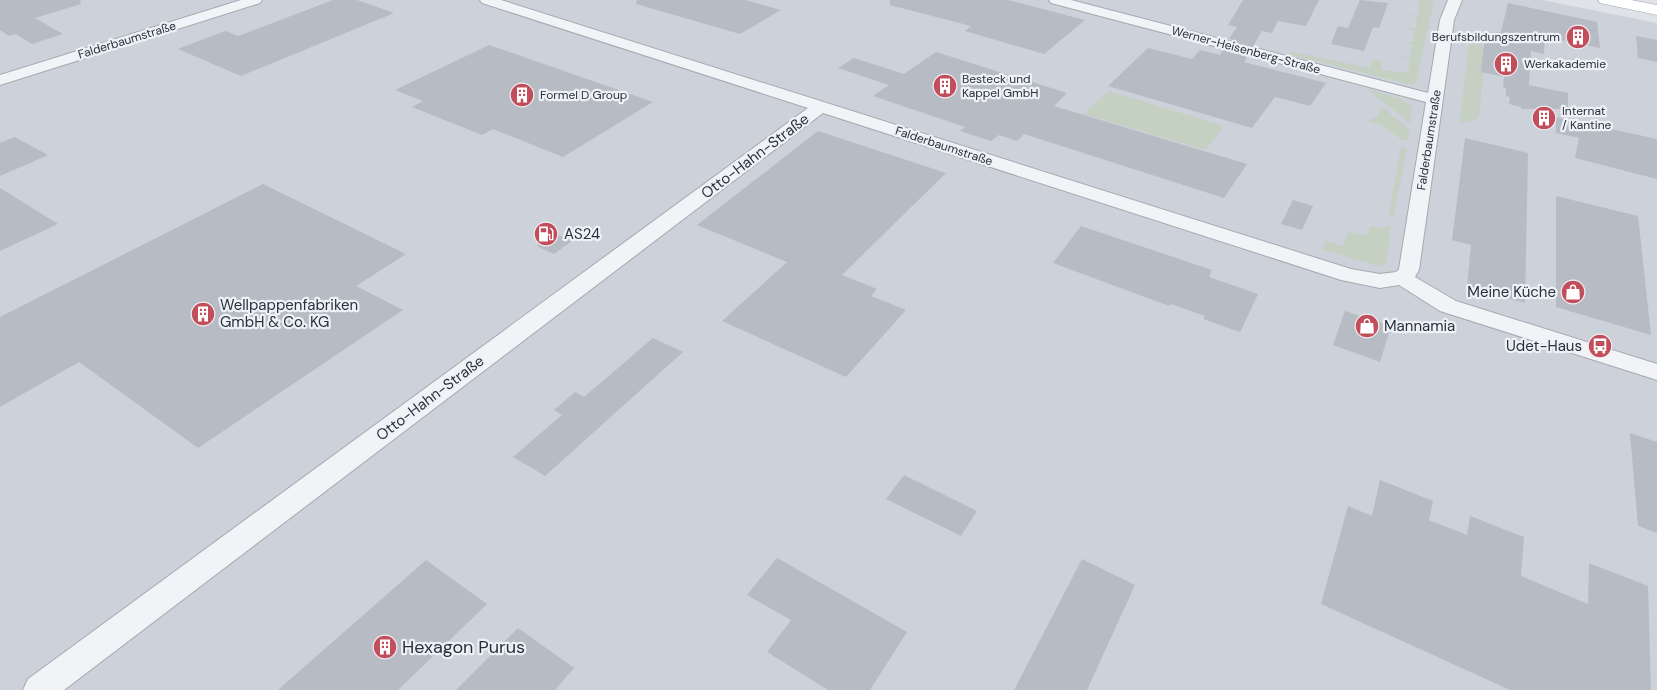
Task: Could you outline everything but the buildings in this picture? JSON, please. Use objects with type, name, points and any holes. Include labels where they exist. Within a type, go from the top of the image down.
[{"type":"main road","points":[[1606,0],[1657,10]]},
{"type":"main road","points":[[1636,0],[1657,4]]},
{"type":"street","name":"Falderbaumstraße","points":[[0,80],[255,0]]},
{"type":"street","name":"Falderbaumstraße","points":[[487,0],[1357,277],[1380,281],[1402,278],[1409,270],[1451,4]]},
{"type":"street","name":"Werner-Heisenberg-Straße","points":[[1056,0],[1436,100]]},
{"type":"street","name":"Otto-Hahn-Straße","points":[[39,690],[821,106]]},
{"type":"street","points":[[1402,278],[1448,306],[1657,372]]},
{"type":"shaded area","points":[[0,0],[1542,0],[1657,23],[1657,690],[0,690]]},
{"type":"green space","points":[[1420,0],[1434,0],[1416,83],[1412,85],[1287,54],[1292,52],[1370,68],[1373,59],[1382,61],[1381,70],[1408,73],[1410,59],[1401,56],[1410,57],[1412,44],[1402,42],[1413,42],[1415,31],[1405,27],[1416,29],[1417,17],[1408,14],[1418,16],[1419,5],[1410,1],[1419,3]]},
{"type":"green space","points":[[1469,43],[1483,45],[1481,72],[1483,73],[1479,117],[1466,122],[1460,121]]},
{"type":"green space","points":[[1367,89],[1401,99],[1412,107],[1410,123]]},
{"type":"green space","points":[[1109,91],[1223,126],[1206,150],[1084,114]]},
{"type":"green space","points":[[1381,106],[1409,129],[1408,140],[1402,140],[1382,125],[1368,121],[1377,117]]},
{"type":"green space","points":[[1401,147],[1407,149],[1393,216],[1389,215]]},
{"type":"green space","points":[[1391,225],[1386,263],[1378,266],[1322,249],[1325,241],[1343,246],[1349,231],[1367,236],[1371,226],[1381,228]]},
{"type":"place","name":"Berufsbildungszentrum","points":[[1578,37]]},
{"type":"place","name":"Werkakademie","points":[[1506,64]]},
{"type":"place","name":"Besteck und Kappel GmbH","points":[[945,86]]},
{"type":"place","name":"Formel D Group","points":[[522,95]]},
{"type":"place","name":"Internat / Kantine","points":[[1544,118]]},
{"type":"place","name":"AS24","points":[[546,234]]},
{"type":"place","name":"Meine Küche","points":[[1573,292]]},
{"type":"place","name":"Wellpappenfabriken GmbH & Co. KG","points":[[203,314]]},
{"type":"place","name":"Mannamia","points":[[1367,326]]},
{"type":"place","name":"Udet-Haus","points":[[1600,346]]},
{"type":"place","name":"Hexagon Purus","points":[[385,647]]}]
